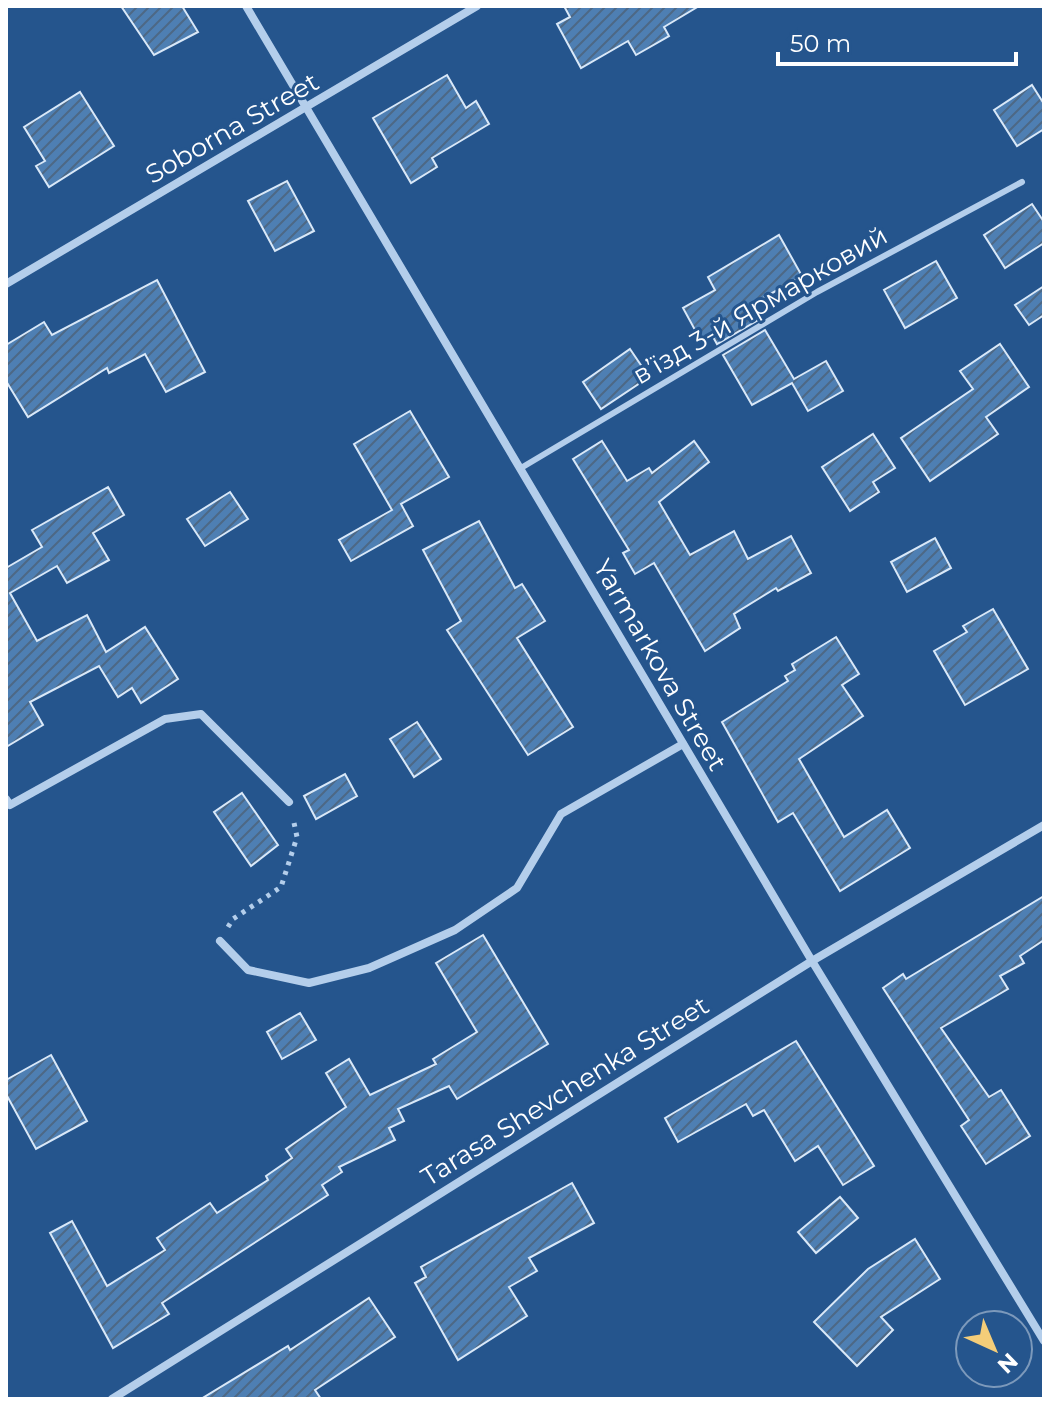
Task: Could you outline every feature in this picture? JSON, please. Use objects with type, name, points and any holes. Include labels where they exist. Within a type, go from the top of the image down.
[{"type":"street","name":"Yarmarkova Street","points":[[246,6],[309,107],[812,961],[1044,1341]]},
{"type":"street","name":"Soborna Street","points":[[6,284],[477,6]]},
{"type":"street","points":[[6,799],[10,805],[165,719],[201,714],[289,802]]},
{"type":"street","points":[[220,941],[248,970],[309,983],[369,968],[455,930],[517,888],[561,814],[683,744]]},
{"type":"street","name":"Tarasa Shevchenka Street","points":[[112,1399],[812,961],[1044,825]]},
{"type":"lane","name":"в’їзд 3-й Ярмарковий","points":[[521,468],[817,292],[1022,182]]},
{"type":"path","points":[[220,941],[233,919],[281,887],[297,837],[289,802]]},
{"type":"building","points":[[121,6],[182,6],[198,32],[154,55]]},
{"type":"building","points":[[564,6],[699,6],[664,27],[669,36],[636,55],[628,41],[581,68],[557,24],[570,17]]},
{"type":"building","points":[[447,75],[466,108],[476,101],[489,124],[432,158],[437,167],[411,183],[373,118]]},
{"type":"building","points":[[1032,85],[1044,104],[1044,129],[1017,146],[994,110]]},
{"type":"building","points":[[80,92],[114,146],[49,187],[36,166],[45,161],[24,127]]},
{"type":"building","points":[[287,181],[314,231],[275,251],[248,201]]},
{"type":"building","points":[[1032,204],[1044,222],[1044,243],[1005,268],[984,235]]},
{"type":"building","points":[[779,235],[802,276],[751,305],[760,319],[717,344],[712,335],[701,341],[683,308],[715,290],[708,277]]},
{"type":"building","points":[[936,261],[957,298],[905,328],[884,290]]},
{"type":"building","points":[[157,280],[205,372],[166,392],[145,354],[109,373],[107,368],[28,417],[6,381],[6,345],[44,322],[52,335]]},
{"type":"building","points":[[1044,286],[1044,315],[1029,325],[1015,305]]},
{"type":"building","points":[[765,330],[794,379],[826,361],[843,391],[808,411],[792,383],[752,405],[723,355]]},
{"type":"building","points":[[1000,344],[1029,387],[986,417],[998,434],[930,481],[901,438],[973,389],[960,371]]},
{"type":"building","points":[[630,349],[649,377],[601,409],[583,382]]},
{"type":"building","points":[[410,411],[449,477],[401,504],[413,526],[351,561],[339,540],[392,510],[354,444]]},
{"type":"building","points":[[873,434],[895,468],[873,482],[879,492],[850,511],[822,467]]},
{"type":"building","points":[[602,441],[627,481],[649,468],[652,473],[694,441],[709,462],[659,502],[690,555],[734,531],[748,559],[791,536],[811,573],[778,591],[776,588],[734,614],[740,628],[705,651],[654,563],[635,574],[623,553],[629,550],[573,459]]},
{"type":"building","points":[[108,487],[124,515],[93,533],[109,560],[67,583],[57,566],[10,593],[37,641],[87,615],[106,652],[145,627],[178,679],[141,703],[132,688],[118,697],[99,666],[30,702],[43,725],[6,747],[6,568],[42,547],[32,530]]},
{"type":"building","points":[[230,492],[248,519],[205,546],[187,519]]},
{"type":"building","points":[[479,521],[515,588],[522,584],[545,621],[517,638],[573,727],[528,755],[447,630],[461,621],[423,550]]},
{"type":"building","points":[[935,538],[951,568],[907,592],[891,562]]},
{"type":"building","points":[[993,609],[1028,669],[965,705],[934,651],[967,632],[963,626]]},
{"type":"building","points":[[836,637],[859,674],[842,685],[863,716],[799,759],[844,837],[887,810],[910,848],[840,891],[793,813],[778,822],[722,722],[788,681],[785,676],[795,670],[792,664]]},
{"type":"building","points":[[417,722],[441,759],[414,777],[390,739]]},
{"type":"building","points":[[345,774],[357,796],[316,819],[304,796]]},
{"type":"building","points":[[242,793],[278,845],[251,866],[214,812]]},
{"type":"building","points":[[1044,896],[1044,940],[1020,956],[1024,963],[1000,976],[1008,989],[941,1028],[989,1097],[1001,1090],[1030,1136],[986,1164],[961,1126],[969,1120],[883,988],[903,974],[906,979]]},
{"type":"building","points":[[483,935],[548,1044],[457,1099],[449,1086],[398,1109],[404,1121],[389,1128],[395,1140],[339,1167],[342,1172],[322,1185],[328,1195],[162,1303],[169,1314],[113,1348],[50,1233],[72,1221],[107,1286],[165,1250],[157,1238],[210,1203],[217,1213],[268,1180],[266,1176],[292,1158],[286,1149],[346,1107],[326,1073],[349,1059],[370,1095],[436,1064],[433,1059],[477,1032],[436,963]]},
{"type":"building","points":[[300,1013],[316,1040],[282,1059],[267,1032]]},
{"type":"building","points":[[796,1041],[874,1166],[843,1185],[818,1146],[795,1161],[764,1110],[753,1116],[746,1104],[678,1142],[665,1118]]},
{"type":"building","points":[[51,1055],[87,1121],[36,1149],[6,1094],[6,1080]]},
{"type":"building","points":[[572,1183],[594,1223],[529,1258],[537,1271],[509,1287],[527,1316],[458,1360],[415,1283],[426,1277],[421,1267]]},
{"type":"building","points":[[840,1197],[858,1218],[816,1253],[798,1232]]},
{"type":"building","points":[[915,1239],[940,1279],[881,1317],[893,1330],[857,1366],[814,1322],[868,1269]]},
{"type":"building","points":[[369,1298],[395,1337],[315,1390],[321,1399],[201,1399],[288,1346],[290,1350]]}]
